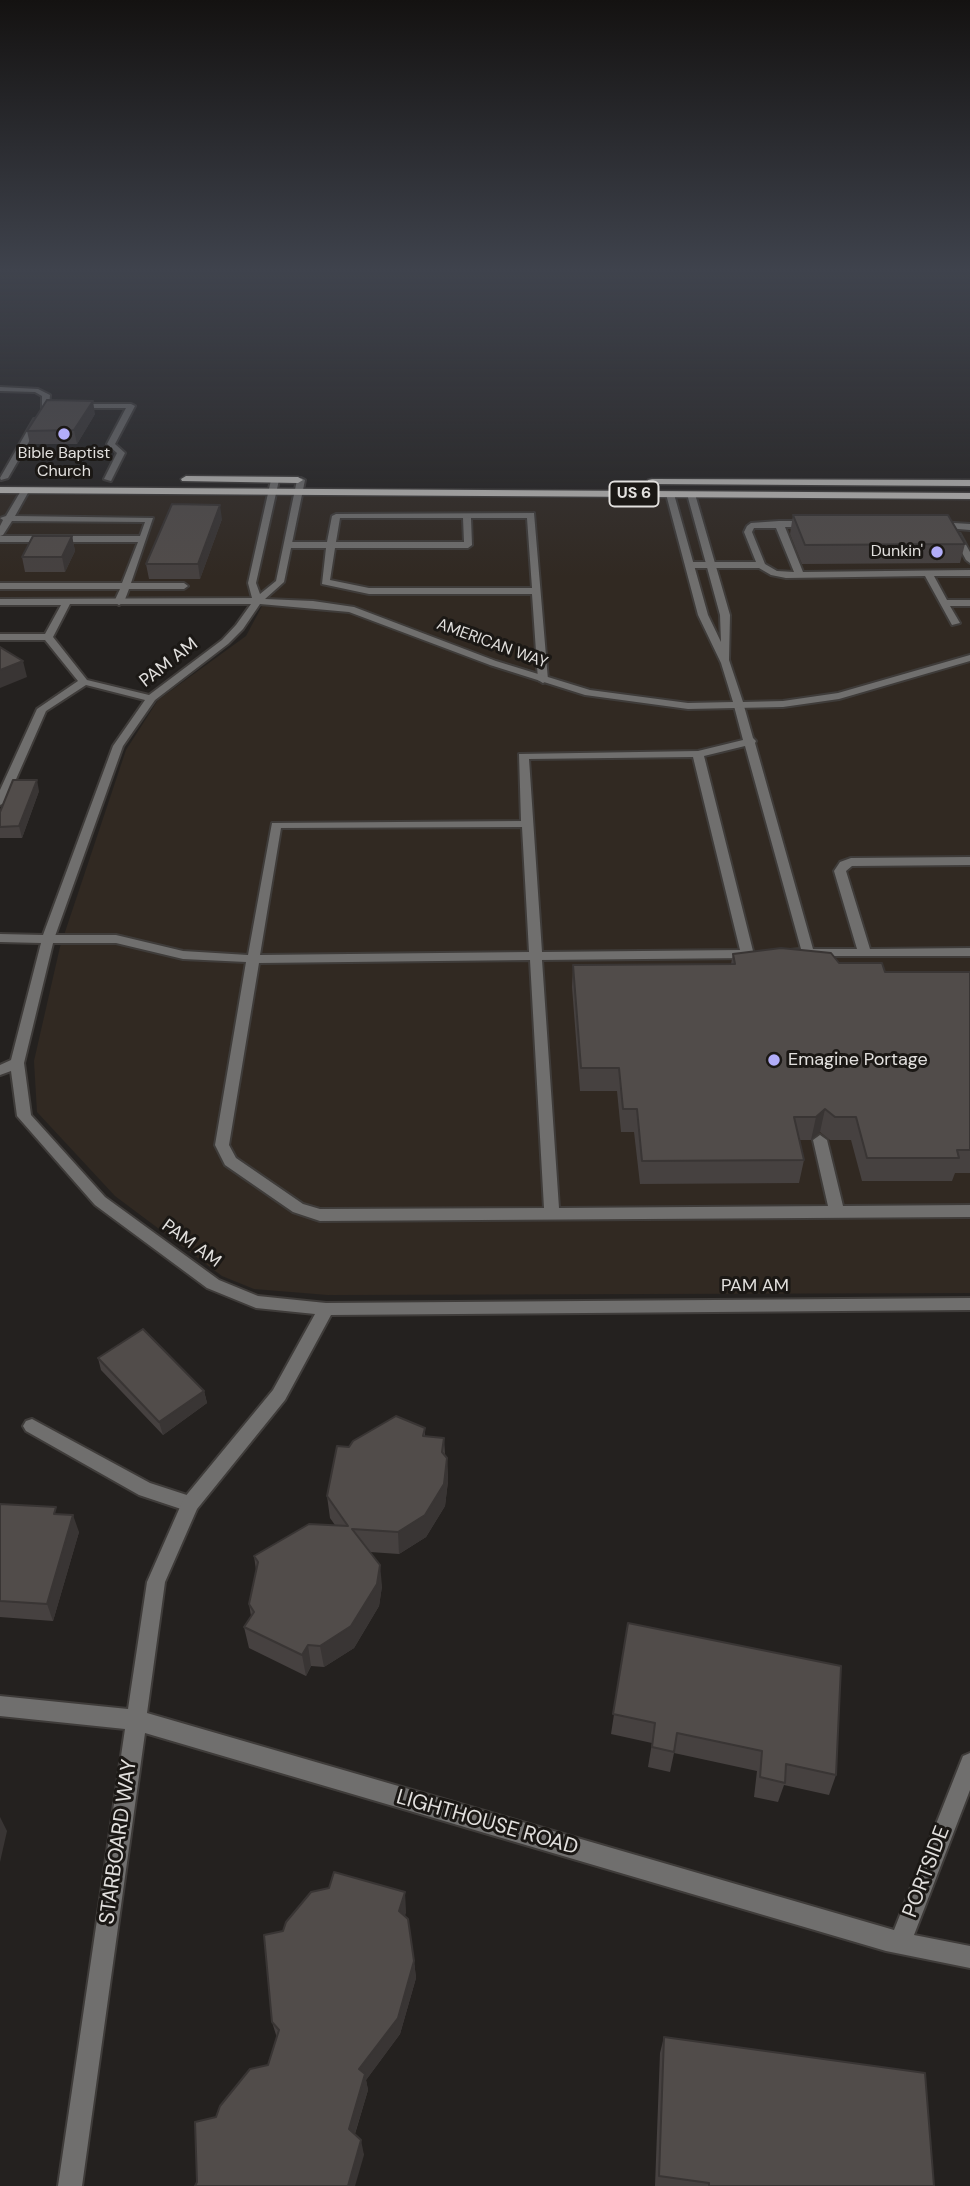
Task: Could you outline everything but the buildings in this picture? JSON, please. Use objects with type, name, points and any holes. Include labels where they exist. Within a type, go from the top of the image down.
[{"type":"main road","points":[[2,478],[122,479]]},
{"type":"main road","points":[[178,479],[306,480]]},
{"type":"main road","name":"US 6","points":[[637,482],[970,483]]},
{"type":"main road","name":"US 6","points":[[0,490],[970,495]]},
{"type":"street","points":[[0,389],[36,390],[46,395],[45,406],[2,478]]},
{"type":"street","points":[[45,406],[58,406]]},
{"type":"street","points":[[70,406],[131,406],[111,444],[121,453],[108,479]]},
{"type":"street","points":[[257,601],[252,583],[275,480]]},
{"type":"street","name":"PAM AM","points":[[306,480],[299,492],[280,582],[257,601],[240,627],[225,642],[151,698],[118,746],[48,939],[18,1063],[24,1116],[100,1201],[212,1284],[256,1302],[326,1308],[970,1304]]},
{"type":"street","points":[[0,533],[5,518],[25,491]]},
{"type":"street","points":[[670,494],[703,615],[726,663],[751,741],[808,953]]},
{"type":"street","points":[[691,494],[725,615],[726,663]]},
{"type":"street","points":[[288,545],[468,545],[467,515]]},
{"type":"street","points":[[535,591],[369,591],[325,582],[336,516],[530,515],[543,680]]},
{"type":"street","points":[[5,518],[150,520],[119,602]]},
{"type":"street","points":[[928,523],[970,527]]},
{"type":"street","points":[[779,524],[800,575]]},
{"type":"street","points":[[761,565],[748,532],[751,526],[820,524]]},
{"type":"street","points":[[952,527],[970,560]]},
{"type":"street","points":[[0,539],[142,540]]},
{"type":"street","points":[[689,565],[761,565],[774,573],[800,575],[970,575]]},
{"type":"street","points":[[928,574],[955,622]]},
{"type":"street","points":[[937,590],[970,575]]},
{"type":"street","points":[[0,586],[184,586]]},
{"type":"street","name":"AMERICAN WAY","points":[[0,601],[257,601],[351,609],[543,680],[632,701],[688,706],[783,704],[839,695],[970,658]]},
{"type":"street","points":[[48,637],[67,602]]},
{"type":"street","points":[[944,603],[970,603]]},
{"type":"street","points":[[0,636],[48,637]]},
{"type":"street","points":[[48,637],[84,682],[151,698]]},
{"type":"street","points":[[0,802],[42,709],[84,682]]},
{"type":"street","points":[[552,1215],[523,756],[698,754],[751,741]]},
{"type":"street","points":[[0,938],[116,940],[183,955],[255,959],[753,954],[698,754]]},
{"type":"street","points":[[527,824],[276,825],[222,1145],[230,1161],[298,1208],[320,1215],[970,1211]]},
{"type":"street","points":[[865,953],[840,871],[844,864],[970,861]]},
{"type":"street","points":[[784,953],[970,952]]},
{"type":"street","points":[[0,1070],[18,1063]]},
{"type":"street","points":[[820,1140],[837,1212]]},
{"type":"street","name":"STARBOARD WAY","points":[[70,2186],[156,1582],[190,1504],[279,1395],[326,1308]]},
{"type":"street","points":[[32,1426],[145,1489],[190,1504]]},
{"type":"street","name":"LIGHTHOUSE ROAD","points":[[0,1706],[136,1720],[900,1943],[970,1957]]},
{"type":"street","name":"PORTSIDE","points":[[900,1943],[970,1763]]},
{"type":"shaded area","points":[[0,494],[970,499],[970,1293],[328,1295],[254,1289],[222,1276],[115,1196],[37,1112],[34,1061],[60,947],[126,750],[158,700],[246,636],[262,606],[0,605]]},
{"type":"place","name":"Bible Baptist Church","points":[[64,434]]},
{"type":"place","name":"Dunkin'","points":[[937,552]]},
{"type":"place","name":"Emagine Portage","points":[[774,1060]]}]
